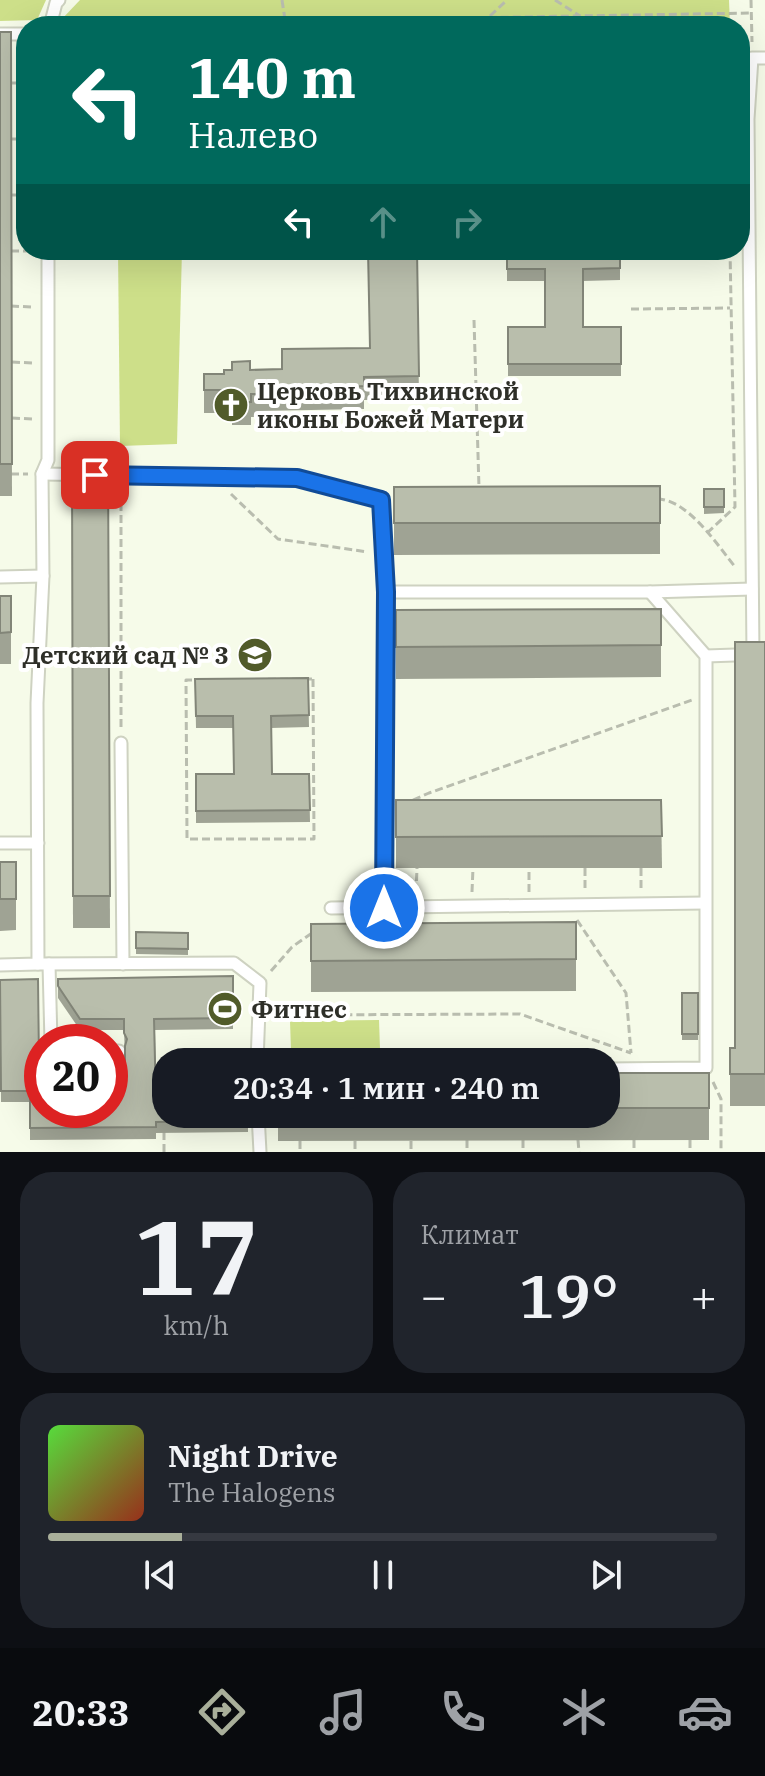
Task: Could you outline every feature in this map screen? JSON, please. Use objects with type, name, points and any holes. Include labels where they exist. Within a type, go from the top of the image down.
[{"type":"lane","points":[[750,95],[759,58]]},
{"type":"lane","points":[[48,260],[48,460],[42,474],[43,576],[37,703],[38,843],[43,964],[49,1024]]},
{"type":"lane","points":[[706,656],[759,654],[752,589],[748,260]]},
{"type":"lane","points":[[42,474],[297,478],[381,500],[386,592],[384,908]]},
{"type":"lane","points":[[0,577],[43,576]]},
{"type":"lane","points":[[386,592],[752,589]]},
{"type":"lane","points":[[620,1069],[706,1068],[706,656],[650,592]]},
{"type":"lane","points":[[121,743],[123,964]]},
{"type":"lane","points":[[0,843],[38,843]]},
{"type":"lane","points":[[331,908],[705,903]]},
{"type":"lane","points":[[0,965],[234,963],[260,983],[258,1048]]},
{"type":"lane","points":[[259,1128],[260,1152]]},
{"type":"path","points":[[490,16],[507,0]]},
{"type":"path","points":[[555,0],[580,16],[751,13]]},
{"type":"path","points":[[751,0],[759,58]]},
{"type":"path","points":[[11,83],[16,83]]},
{"type":"path","points":[[11,139],[16,139]]},
{"type":"path","points":[[11,195],[16,195]]},
{"type":"path","points":[[11,251],[16,251]]},
{"type":"path","points":[[707,533],[735,507],[730,260]]},
{"type":"path","points":[[11,306],[48,307]]},
{"type":"path","points":[[631,309],[750,308]]},
{"type":"path","points":[[474,320],[480,500]]},
{"type":"path","points":[[12,362],[48,363]]},
{"type":"path","points":[[12,418],[47,419]]},
{"type":"path","points":[[121,476],[121,743]]},
{"type":"path","points":[[215,477],[278,539],[384,554]]},
{"type":"path","points":[[652,499],[668,499],[698,521],[752,589]]},
{"type":"path","points":[[313,679],[314,839],[187,839],[186,680],[313,679]]},
{"type":"path","points":[[385,815],[429,793],[706,695]]},
{"type":"path","points":[[416,907],[417,868]]},
{"type":"path","points":[[472,906],[473,868]]},
{"type":"path","points":[[528,906],[529,868]]},
{"type":"path","points":[[584,905],[585,868]]},
{"type":"path","points":[[641,868],[641,904]]},
{"type":"path","points":[[565,905],[626,993],[631,1053]]},
{"type":"path","points":[[260,983],[292,947],[331,919],[331,908]]},
{"type":"path","points":[[259,1006],[285,1015],[520,1014],[639,1056]]},
{"type":"path","points":[[706,1068],[721,1099],[721,1152]]},
{"type":"path","points":[[164,1128],[164,1152]]},
{"type":"path","points":[[467,1140],[467,1152]]},
{"type":"path","points":[[523,1140],[523,1152]]},
{"type":"path","points":[[578,1140],[579,1152]]},
{"type":"path","points":[[634,1140],[634,1152]]},
{"type":"path","points":[[690,1140],[690,1152]]},
{"type":"path","points":[[300,1141],[300,1152]]},
{"type":"path","points":[[355,1141],[355,1152]]},
{"type":"path","points":[[411,1141],[411,1152]]},
{"type":"green space","points":[[0,0],[46,0],[39,16],[16,16],[16,21],[0,21]]},
{"type":"green space","points":[[80,0],[729,0],[730,16],[65,16]]},
{"type":"green space","points":[[118,260],[182,260],[177,444],[120,446]]},
{"type":"green space","points":[[379,1020],[380,1048],[291,1048],[290,1021]]},
{"type":"building","points":[[0,32],[11,32],[12,464],[0,464]]},
{"type":"building","points":[[368,260],[417,260],[419,376],[364,377],[364,386],[258,388],[258,394],[251,394],[251,402],[232,402],[232,394],[224,395],[224,390],[204,390],[204,374],[224,374],[224,370],[232,370],[232,362],[250,361],[250,370],[282,369],[282,349],[370,348]]},
{"type":"building","points":[[507,260],[620,260],[620,268],[583,269],[583,327],[621,327],[621,364],[508,364],[508,327],[545,327],[545,269],[507,269]]},
{"type":"building","points":[[108,462],[110,896],[73,896],[72,463]]},
{"type":"building","points":[[660,486],[660,523],[394,523],[394,487]]},
{"type":"building","points":[[704,489],[724,489],[724,507],[704,507]]},
{"type":"building","points":[[0,596],[11,596],[11,632],[0,633]]},
{"type":"building","points":[[661,609],[661,645],[396,647],[396,610]]},
{"type":"building","points":[[735,642],[765,642],[765,1074],[730,1074],[730,1048],[735,1048]]},
{"type":"building","points":[[308,678],[309,715],[271,716],[272,774],[309,774],[310,810],[196,811],[196,774],[234,774],[233,716],[196,716],[195,679]]},
{"type":"building","points":[[396,800],[661,800],[662,836],[396,837]]},
{"type":"building","points":[[0,862],[16,862],[16,899],[0,899]]},
{"type":"building","points":[[576,922],[576,959],[311,961],[311,924]]},
{"type":"building","points":[[136,932],[188,933],[188,949],[136,948]]},
{"type":"building","points":[[233,976],[233,1018],[154,1019],[152,1127],[128,1127],[128,1024],[124,1024],[124,1019],[80,1019],[58,986],[58,979]]},
{"type":"building","points":[[38,979],[39,1024],[24,1024],[24,1091],[1,1091],[0,980]]},
{"type":"building","points":[[682,993],[698,993],[698,1034],[682,1034]]},
{"type":"building","points":[[620,1073],[709,1073],[709,1108],[620,1108]]},
{"type":"place","name":"Церковь Тихвинской иконы Божей Матери","points":[[231,405]]},
{"type":"place","name":"Детский сад № 3","points":[[255,655]]},
{"type":"place","name":"Фитнес","points":[[225,1009]]},
{"type":"route","points":[[95,475],[297,478],[381,500],[386,592],[384,908]]}]
